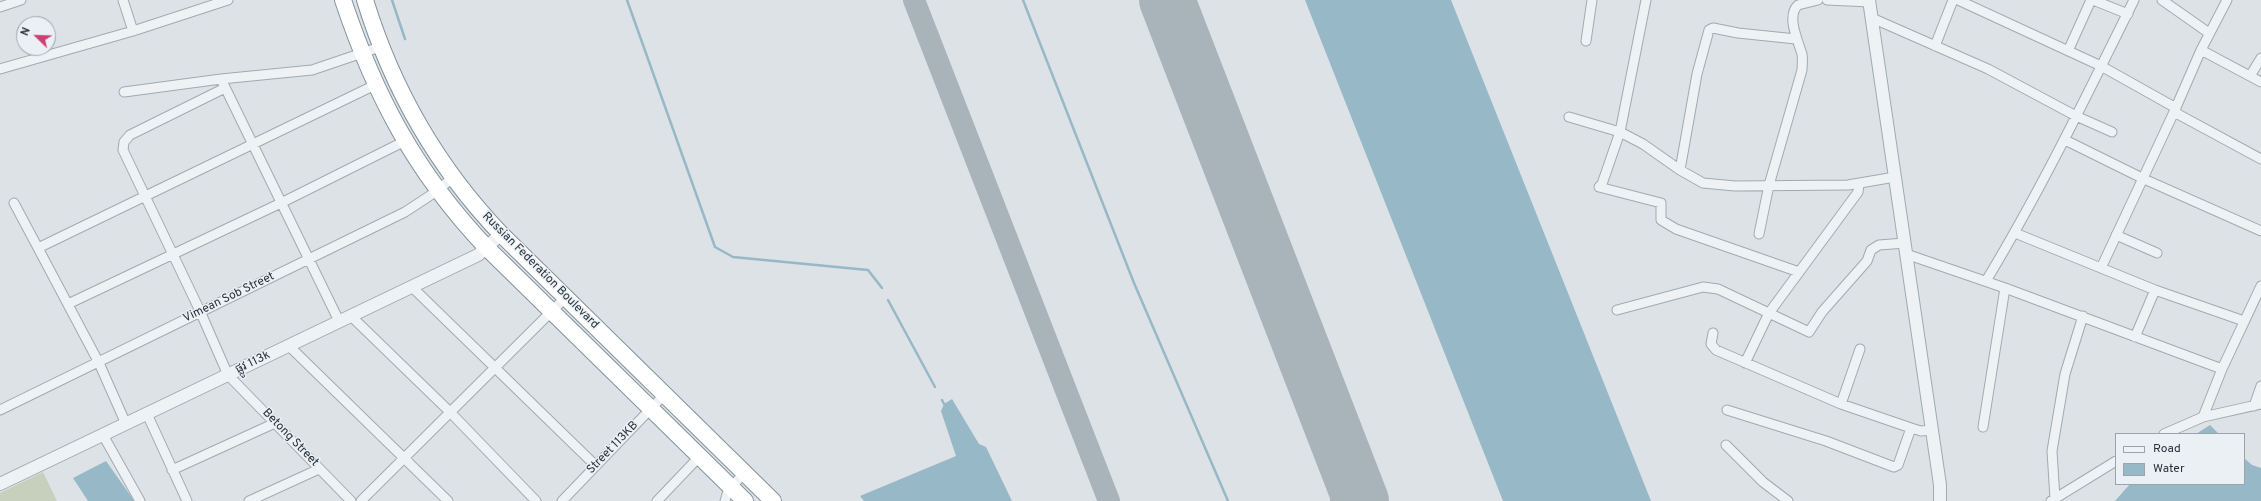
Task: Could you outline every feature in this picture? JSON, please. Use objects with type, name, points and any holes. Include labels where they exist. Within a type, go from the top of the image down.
[{"type":"highway","name":"Russian Federation Boulevard","points":[[343,0],[362,54],[375,85],[405,141],[437,191],[486,247],[699,456],[728,494],[745,501]]},
{"type":"highway","name":"Russian Federation Boulevard","points":[[365,0],[380,47],[412,114],[452,178],[501,234],[773,501]]},
{"type":"street","points":[[0,7],[21,0]]},
{"type":"street","points":[[123,0],[133,31]]},
{"type":"street","points":[[0,69],[133,31],[228,0]]},
{"type":"street","points":[[1586,41],[1592,0]]},
{"type":"street","points":[[1646,0],[1620,132],[1602,184],[1599,187],[1601,189],[1659,202],[1662,205],[1662,220],[1676,229],[1799,272]]},
{"type":"street","points":[[1759,234],[1769,185],[1802,70],[1802,55],[1796,38],[1793,14],[1795,8],[1806,2],[1818,0]]},
{"type":"street","points":[[1827,0],[1870,1],[1932,430],[1940,501]]},
{"type":"street","points":[[2068,51],[2092,0],[2128,14]]},
{"type":"street","points":[[1986,281],[2015,233],[2065,140],[2134,0]]},
{"type":"street","points":[[2162,0],[2209,33]]},
{"type":"street","points":[[2101,268],[2144,179],[2200,50],[2227,0]]},
{"type":"street","points":[[1935,46],[1952,1],[2101,66],[2261,159]]},
{"type":"street","points":[[1872,18],[1988,70],[2076,116],[2112,132]]},
{"type":"street","points":[[1680,170],[1696,74],[1709,30],[1713,28],[1738,33],[1796,38]]},
{"type":"street","points":[[124,92],[221,79],[312,70],[380,47]]},
{"type":"street","points":[[2200,50],[2261,82]]},
{"type":"street","points":[[2250,76],[2261,58]]},
{"type":"street","points":[[221,79],[339,321]]},
{"type":"street","points":[[38,248],[375,85]]},
{"type":"street","points":[[225,88],[130,135],[124,142],[122,150],[200,311],[228,375]]},
{"type":"street","points":[[1569,117],[1620,132],[1643,144],[1680,170],[1703,183],[1735,186],[1859,185],[1895,177]]},
{"type":"street","points":[[2065,140],[2144,179],[2261,231]]},
{"type":"street","points":[[68,304],[281,203],[405,141]]},
{"type":"street","name":"Vimean Sob Street","points":[[0,410],[405,212],[437,191],[452,178]]},
{"type":"street","points":[[1745,363],[1769,313],[1858,192],[1859,185]]},
{"type":"street","points":[[14,203],[99,362],[126,424]]},
{"type":"street","points":[[2015,233],[2155,290],[2244,321]]},
{"type":"street","name":"ផ្លូវ 113k","points":[[1,483],[478,255],[501,234]]},
{"type":"street","points":[[2116,235],[2157,253]]},
{"type":"street","points":[[1617,310],[1703,286],[1718,289],[1809,332],[1822,312],[1867,261],[1871,250],[1879,245],[1906,248],[1986,281],[2222,369]]},
{"type":"street","points":[[2203,417],[2222,369],[2261,286]]},
{"type":"street","points":[[412,287],[596,466]]},
{"type":"street","points":[[1983,427],[2005,288]]},
{"type":"street","points":[[2135,336],[2155,290]]},
{"type":"street","points":[[361,501],[565,298]]},
{"type":"street","points":[[351,316],[450,412],[536,501]]},
{"type":"street","points":[[2053,500],[2052,451],[2065,374],[2083,316]]},
{"type":"street","points":[[1713,333],[1711,344],[1716,350],[1745,363],[1841,404],[1921,431],[1932,430]]},
{"type":"street","points":[[288,346],[448,501]]},
{"type":"street","points":[[1841,404],[1860,349]]},
{"type":"street","name":"Betong Street","points":[[228,375],[351,501]]},
{"type":"street","points":[[2166,433],[2203,417],[2257,405],[2261,386]]},
{"type":"street","name":"Street 113KB","points":[[562,501],[664,395]]},
{"type":"street","points":[[1727,410],[1826,441],[1894,467],[1898,465],[1911,428]]},
{"type":"street","points":[[147,414],[187,501]]},
{"type":"street","points":[[172,470],[275,423]]},
{"type":"street","points":[[103,435],[140,501]]},
{"type":"street","points":[[1726,445],[1763,482],[1788,501]]},
{"type":"street","points":[[657,501],[699,456]]},
{"type":"street","points":[[2053,500],[2115,462]]},
{"type":"street","points":[[249,501],[320,468]]},
{"type":"street","points":[[728,494],[744,473]]},
{"type":"green space","points":[[43,472],[57,501],[0,501],[0,493]]},
{"type":"water","points":[[1305,0],[1451,0],[1651,501],[1503,501]]},
{"type":"water","points":[[952,399],[979,444],[986,447],[1012,501],[864,501],[860,496],[956,456],[941,411],[944,404]]},
{"type":"water","points":[[2210,425],[2218,433],[2198,433]]},
{"type":"water","points":[[2245,459],[2252,465],[2261,468],[2261,501],[2115,501],[2129,485],[2245,485]]},
{"type":"water","points":[[106,461],[134,501],[88,501],[73,478]]},
{"type":"waterway","points":[[392,0],[405,39]]},
{"type":"waterway","points":[[627,0],[715,247],[733,257],[868,270],[882,288]]},
{"type":"waterway","points":[[1023,0],[1134,283],[1228,501]]},
{"type":"waterway","points":[[888,300],[935,387]]},
{"type":"waterway","points":[[942,400],[944,404]]},
{"type":"taxiway","points":[[914,0],[1109,501]]},
{"type":"taxiway","points":[[1341,501],[1350,472]]},
{"type":"runway","points":[[1167,0],[1361,501]]}]
